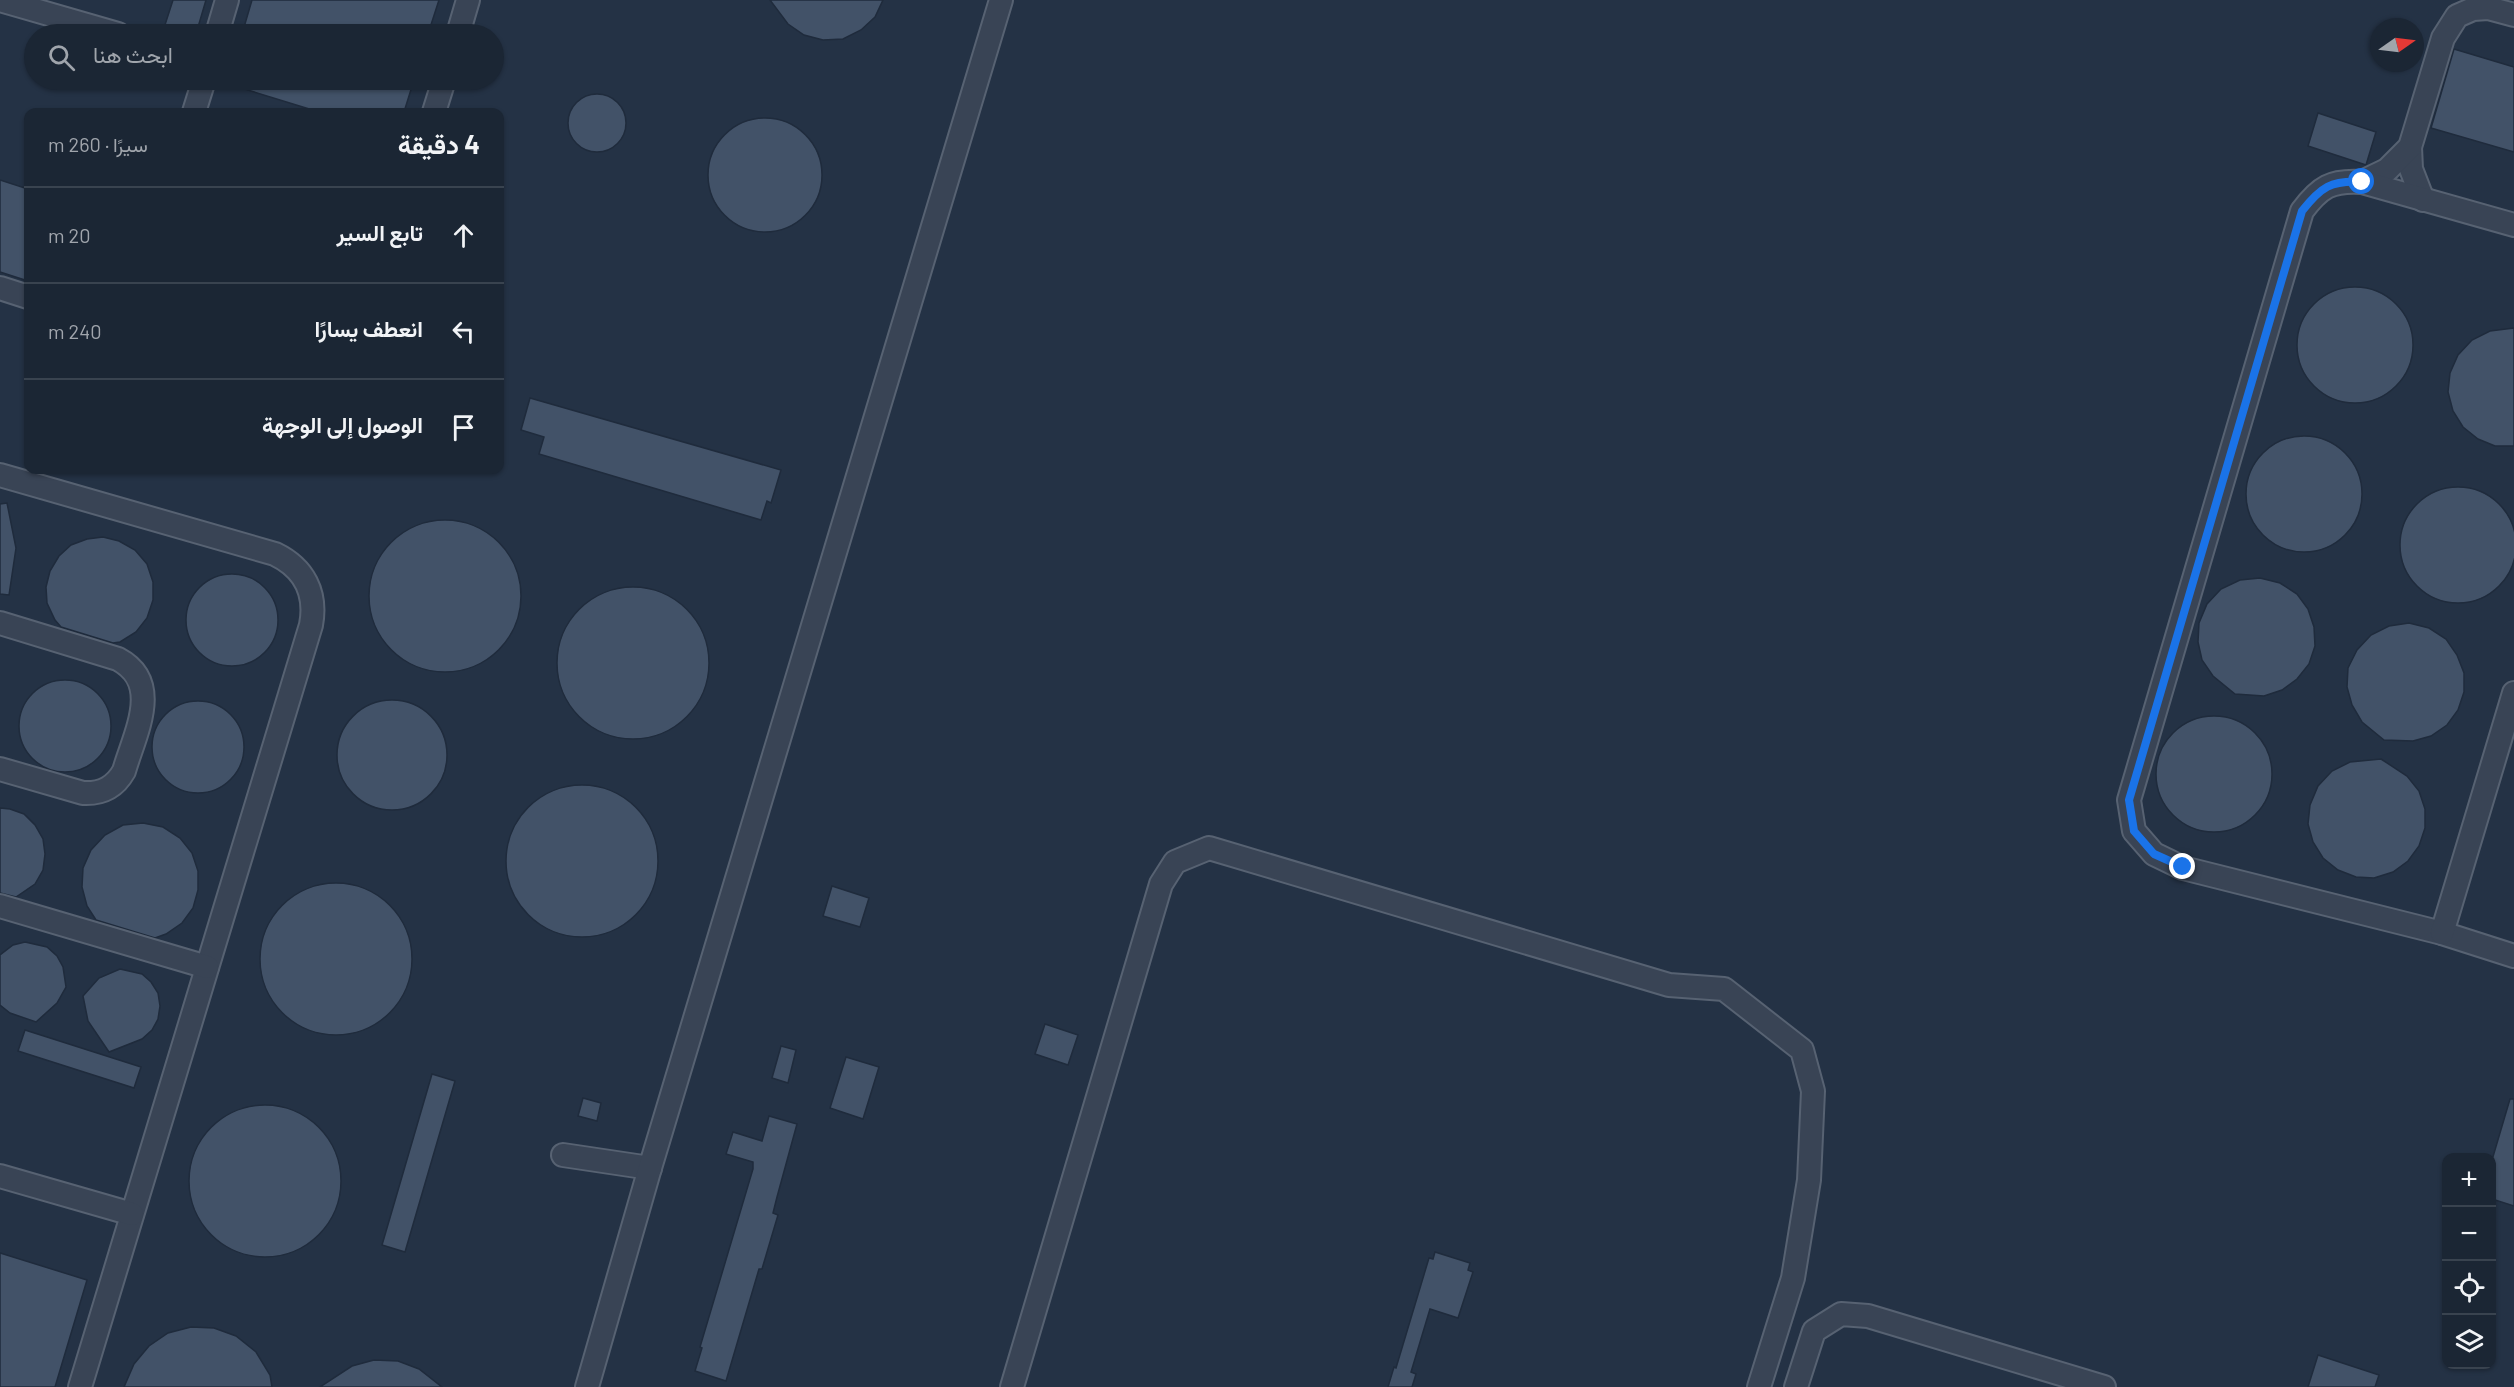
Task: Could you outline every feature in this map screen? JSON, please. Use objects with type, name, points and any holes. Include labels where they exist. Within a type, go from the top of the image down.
[{"type":"street","points":[[0,0],[83,24]]},
{"type":"street","points":[[221,24],[227,0]]},
{"type":"street","points":[[461,24],[468,0]]},
{"type":"street","points":[[587,1387],[650,1168],[1000,0]]},
{"type":"street","points":[[2423,200],[2413,180],[2410,147],[2444,38],[2451,23],[2457,16],[2473,9],[2488,8],[2514,15]]},
{"type":"street","points":[[195,108],[201,90]]},
{"type":"street","points":[[435,108],[441,90]]},
{"type":"street","points":[[2362,182],[2387,170],[2410,147]]},
{"type":"street","points":[[2514,225],[2362,182],[2344,180],[2326,186],[2314,195],[2302,211],[2129,800],[2134,831],[2154,854],[2183,867],[2442,933],[2514,956]]},
{"type":"street","points":[[0,288],[24,296]]},
{"type":"street","points":[[0,475],[275,554],[294,565],[307,582],[313,603],[311,625],[80,1387]]},
{"type":"street","points":[[0,623],[118,659],[134,670],[143,688],[144,698],[124,771],[108,789],[92,794],[83,793],[0,769]]},
{"type":"street","points":[[2442,933],[2514,693]]},
{"type":"street","points":[[1012,1387],[1161,884],[1175,862],[1209,848],[1669,985],[1724,989],[1802,1050],[1813,1091],[1809,1180],[1793,1278],[1760,1387]]},
{"type":"street","points":[[0,906],[207,967]]},
{"type":"street","points":[[563,1155],[650,1168]]},
{"type":"street","points":[[0,1176],[132,1215]]},
{"type":"street","points":[[1796,1387],[1814,1331],[1841,1314],[1868,1316],[2104,1387]]},
{"type":"building","points":[[173,0],[206,0],[199,24],[165,24]]},
{"type":"building","points":[[252,0],[439,0],[431,24],[245,24]]},
{"type":"building","points":[[770,0],[883,0],[875,17],[861,30],[843,39],[823,40],[804,35],[788,24]]},
{"type":"building","points":[[2454,49],[2514,67],[2514,152],[2431,128]]},
{"type":"building","points":[[248,90],[411,90],[405,108],[306,108]]},
{"type":"building","points":[[597,94],[608,96],[621,107],[626,123],[624,134],[613,147],[597,152],[586,150],[573,139],[568,123],[570,112],[581,99]]},
{"type":"building","points":[[2318,113],[2376,132],[2366,165],[2308,146]]},
{"type":"building","points":[[765,118],[787,122],[806,134],[818,153],[822,175],[818,197],[806,216],[787,228],[765,232],[743,228],[724,216],[712,197],[708,175],[712,153],[724,134],[743,122]]},
{"type":"building","points":[[0,180],[24,188],[24,280],[0,272]]},
{"type":"building","points":[[2355,287],[2377,291],[2396,304],[2409,323],[2413,345],[2409,367],[2396,386],[2377,399],[2355,403],[2333,399],[2314,386],[2301,367],[2297,345],[2301,323],[2314,304],[2333,291]]},
{"type":"building","points":[[2514,328],[2514,446],[2495,446],[2478,439],[2463,427],[2453,411],[2448,392],[2450,373],[2458,355],[2472,340],[2490,331]]},
{"type":"building","points":[[530,398],[781,470],[771,503],[767,501],[761,520],[539,454],[544,437],[521,430]]},
{"type":"building","points":[[2304,436],[2326,440],[2345,453],[2358,472],[2362,494],[2358,516],[2345,535],[2326,548],[2304,552],[2282,548],[2263,535],[2250,516],[2246,494],[2250,472],[2263,453],[2282,440]]},
{"type":"building","points":[[2458,487],[2480,491],[2499,504],[2512,523],[2515,534],[2515,556],[2512,567],[2499,586],[2480,599],[2458,603],[2436,599],[2417,586],[2404,567],[2400,545],[2404,523],[2417,504],[2436,491]]},
{"type":"building","points":[[7,503],[16,548],[9,595],[0,594],[0,504]]},
{"type":"building","points":[[445,520],[474,526],[499,542],[515,567],[521,596],[515,625],[499,650],[474,666],[445,672],[416,666],[391,650],[375,625],[369,596],[375,567],[391,542],[416,526]]},
{"type":"building","points":[[103,537],[119,541],[135,550],[147,564],[153,582],[153,600],[147,618],[136,632],[120,642],[113,643],[61,627],[47,603],[46,587],[50,571],[59,556],[71,545],[87,539]]},
{"type":"building","points":[[232,574],[250,578],[265,587],[274,602],[278,620],[274,638],[265,653],[250,662],[232,666],[214,662],[199,653],[190,638],[186,620],[190,602],[199,587],[214,578]]},
{"type":"building","points":[[2260,578],[2280,583],[2297,594],[2308,609],[2314,627],[2315,646],[2309,664],[2297,679],[2282,690],[2264,696],[2235,694],[2213,676],[2202,660],[2198,642],[2199,623],[2207,604],[2221,589],[2240,580]]},
{"type":"building","points":[[633,587],[662,593],[687,609],[703,634],[709,663],[703,692],[687,717],[662,733],[633,739],[604,733],[579,717],[563,692],[557,663],[563,634],[579,609],[604,593]]},
{"type":"building","points":[[2409,623],[2429,628],[2446,639],[2457,655],[2464,673],[2464,692],[2458,710],[2447,725],[2431,736],[2413,741],[2384,740],[2362,722],[2352,705],[2347,687],[2348,668],[2357,650],[2371,635],[2389,626]]},
{"type":"building","points":[[65,680],[83,683],[98,693],[108,708],[111,726],[108,744],[98,759],[83,769],[65,772],[47,769],[32,759],[22,744],[19,726],[22,708],[32,693],[47,683]]},
{"type":"building","points":[[392,700],[413,705],[431,716],[442,734],[447,755],[442,776],[431,794],[413,805],[392,810],[371,805],[353,794],[342,776],[337,755],[342,734],[353,716],[371,705]]},
{"type":"building","points":[[198,701],[216,704],[231,714],[241,729],[244,747],[241,765],[231,780],[216,790],[198,793],[180,790],[165,780],[155,765],[152,747],[155,729],[165,714],[180,704]]},
{"type":"building","points":[[2214,716],[2236,720],[2255,733],[2268,752],[2272,774],[2268,796],[2255,815],[2236,828],[2214,832],[2192,828],[2173,815],[2160,796],[2156,774],[2160,752],[2173,733],[2192,720]]},
{"type":"building","points":[[2381,759],[2407,776],[2419,791],[2425,809],[2425,828],[2419,846],[2408,861],[2393,872],[2374,878],[2356,877],[2338,870],[2323,858],[2313,842],[2308,824],[2310,805],[2318,786],[2332,771],[2350,762]]},
{"type":"building","points":[[582,785],[611,791],[636,807],[652,832],[658,861],[652,890],[636,915],[611,931],[582,937],[553,931],[528,915],[512,890],[506,861],[512,832],[528,807],[553,791]]},
{"type":"building","points":[[0,808],[24,814],[35,825],[43,839],[45,854],[43,870],[35,884],[16,897],[0,893]]},
{"type":"building","points":[[143,823],[163,827],[180,838],[192,853],[198,871],[198,890],[193,908],[182,923],[166,934],[155,938],[96,920],[87,906],[82,887],[83,868],[91,850],[105,835],[123,825]]},
{"type":"building","points":[[336,883],[365,889],[390,905],[406,930],[412,959],[406,988],[390,1013],[365,1029],[336,1035],[307,1029],[282,1013],[266,988],[260,959],[266,930],[282,905],[307,889]]},
{"type":"building","points":[[832,886],[869,898],[860,927],[823,916]]},
{"type":"building","points":[[25,942],[47,947],[57,956],[63,967],[66,987],[57,1003],[36,1022],[10,1013],[0,1005],[0,955],[13,945]]},
{"type":"building","points":[[120,969],[142,974],[151,982],[158,993],[160,1006],[158,1019],[152,1030],[142,1039],[109,1052],[88,1021],[83,996],[99,978]]},
{"type":"building","points":[[1045,1024],[1078,1035],[1068,1065],[1035,1054]]},
{"type":"building","points":[[25,1030],[141,1067],[134,1088],[18,1051]]},
{"type":"building","points":[[781,1046],[796,1050],[788,1083],[772,1078]]},
{"type":"building","points":[[846,1057],[879,1067],[863,1119],[830,1108]]},
{"type":"building","points":[[432,1074],[455,1081],[405,1252],[382,1245]]},
{"type":"building","points":[[583,1098],[601,1103],[597,1121],[578,1116]]},
{"type":"building","points":[[2510,1099],[2514,1099],[2514,1206],[2496,1200],[2496,1153],[2494,1153]]},
{"type":"building","points":[[265,1105],[294,1111],[319,1127],[335,1152],[341,1181],[335,1210],[319,1235],[294,1251],[265,1257],[236,1251],[211,1235],[195,1210],[189,1181],[195,1152],[211,1127],[236,1111]]},
{"type":"building","points":[[769,1116],[797,1124],[773,1213],[778,1215],[762,1269],[759,1269],[726,1381],[695,1371],[702,1348],[700,1347],[753,1169],[753,1162],[726,1154],[733,1132],[762,1141]]},
{"type":"building","points":[[1435,1252],[1470,1263],[1468,1270],[1473,1272],[1458,1318],[1430,1309],[1411,1372],[1416,1374],[1412,1387],[1388,1387],[1394,1367],[1396,1368],[1429,1258],[1433,1259]]},
{"type":"building","points":[[0,1253],[87,1280],[55,1387],[0,1387]]},
{"type":"building","points":[[191,1327],[214,1328],[236,1336],[256,1352],[270,1375],[272,1387],[124,1387],[134,1364],[149,1346],[168,1333]]},
{"type":"building","points":[[2318,1355],[2379,1375],[2375,1387],[2308,1387]]},
{"type":"building","points":[[374,1360],[398,1361],[419,1369],[442,1387],[320,1387],[352,1366]]},
{"type":"route","points":[[2183,867],[2154,854],[2134,831],[2129,800],[2302,211],[2314,195],[2326,186],[2344,180],[2362,182]]}]
